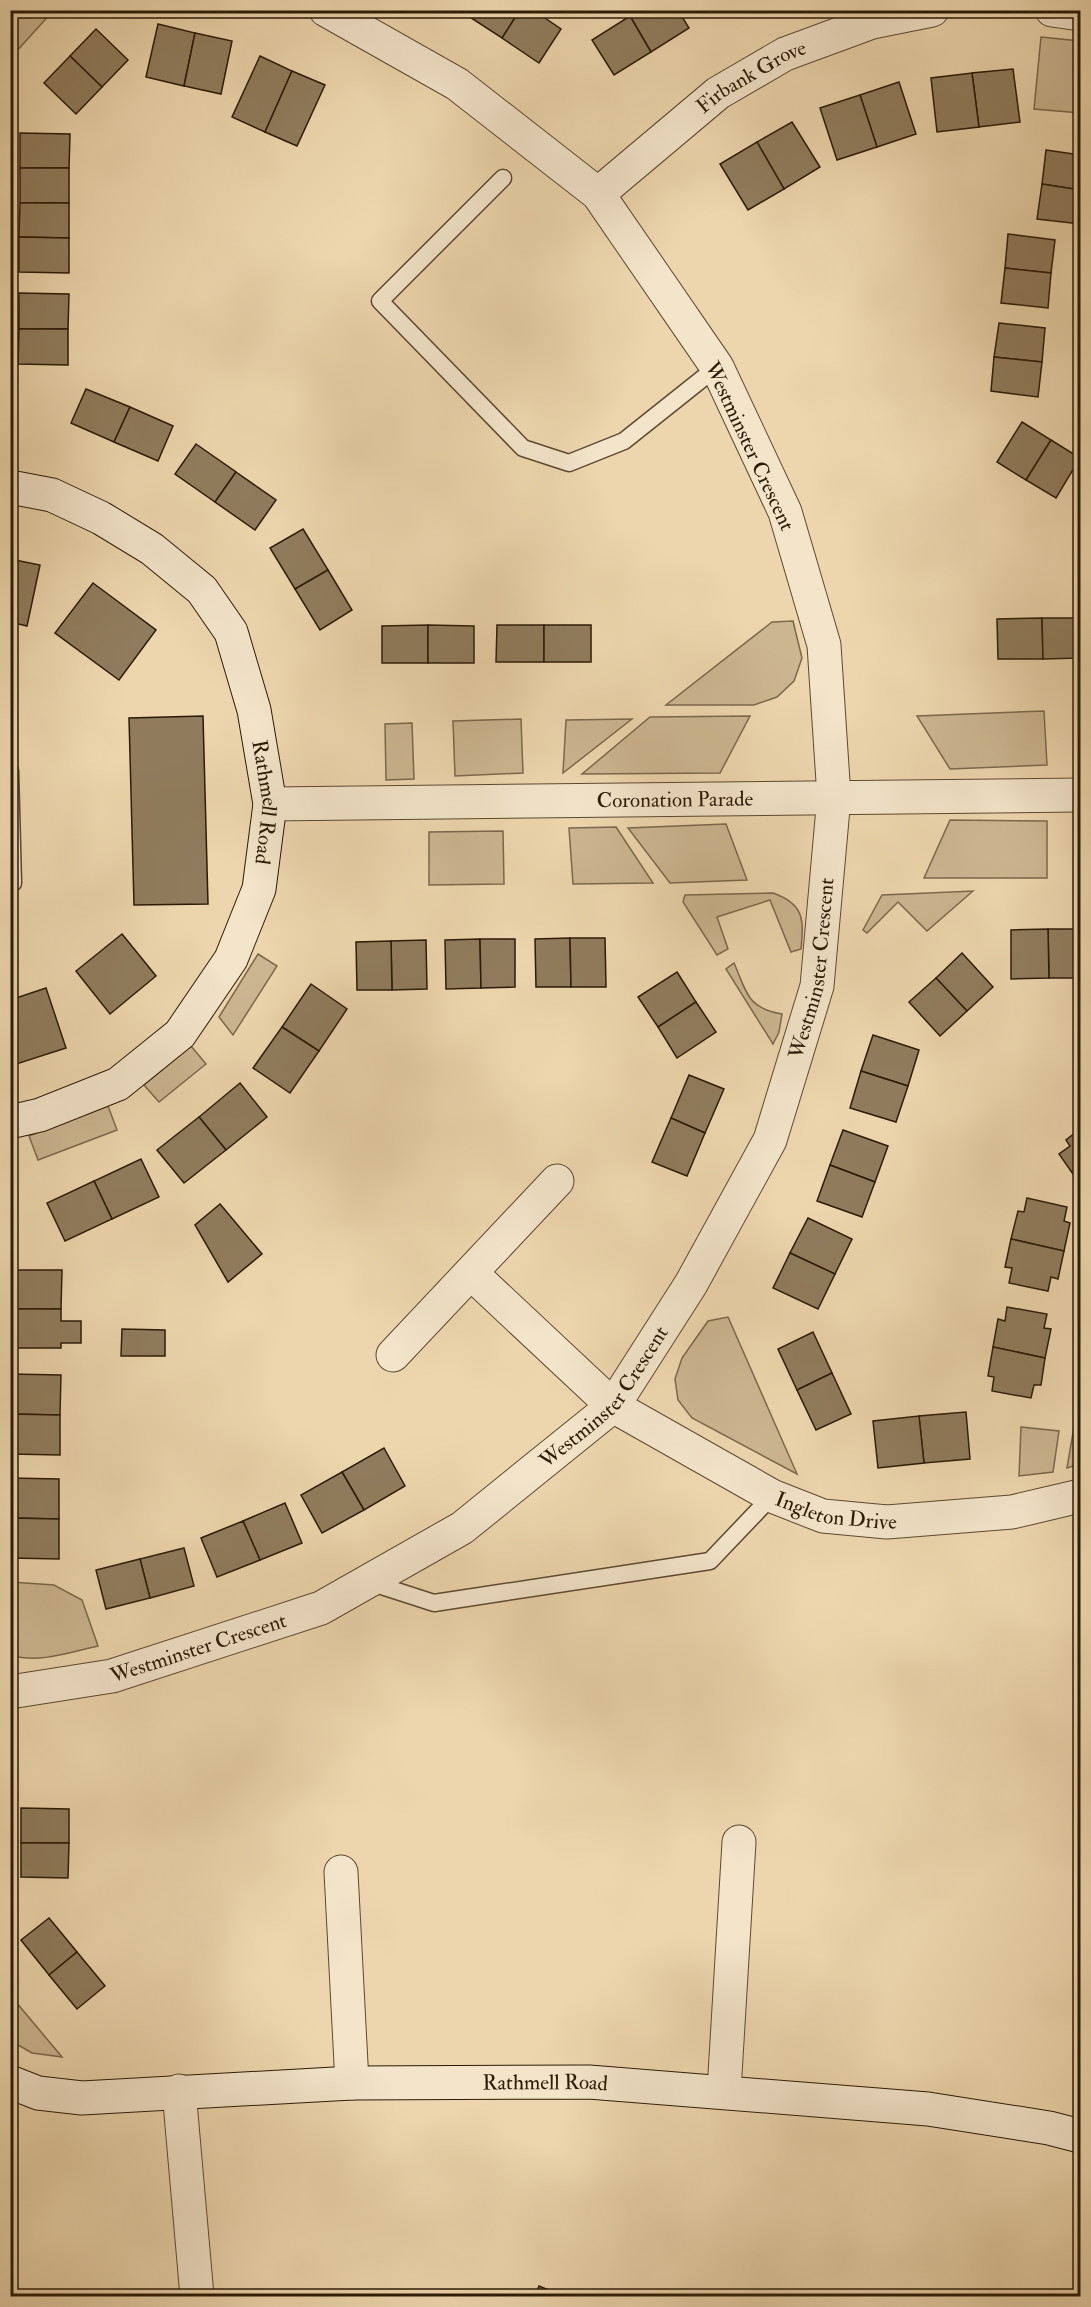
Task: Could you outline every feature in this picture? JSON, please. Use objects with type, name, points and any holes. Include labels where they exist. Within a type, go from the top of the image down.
[{"type":"street","name":"Westminster Crescent","points":[[10,1692],[112,1676],[321,1608],[462,1528],[613,1406],[691,1284],[770,1140],[817,987],[834,797],[824,645],[785,512],[717,367],[598,194],[457,84],[326,10]]},
{"type":"street","name":"Firbank Grove","points":[[598,194],[718,93],[784,54],[872,22],[932,10]]},
{"type":"street","points":[[1052,10],[1080,14]]},
{"type":"street","name":"Rathmell Road","points":[[10,487],[52,495],[101,518],[152,549],[202,590],[231,632],[254,710],[270,804],[259,889],[231,959],[180,1034],[118,1084],[39,1115],[10,1122]]},
{"type":"street","name":"Coronation Parade","points":[[270,804],[1080,795]]},
{"type":"street","points":[[393,1355],[557,1181]]},
{"type":"street","name":"Ingleton Drive","points":[[471,1273],[613,1406],[772,1496],[823,1516],[887,1522],[1012,1512],[1080,1496]]},
{"type":"street","points":[[724,2091],[739,1842]]},
{"type":"street","points":[[341,1872],[352,2083]]},
{"type":"street","name":"Rathmell Road","points":[[10,2082],[38,2093],[82,2098],[352,2083],[590,2082],[928,2109],[1049,2128],[1080,2136]]},
{"type":"street","points":[[179,2091],[197,2296]]},
{"type":"lane","points":[[503,178],[380,301],[523,448],[569,463],[624,441],[717,367]]},
{"type":"lane","points":[[10,771],[13,883]]},
{"type":"lane","points":[[367,1582],[434,1603],[710,1561],[772,1496]]},
{"type":"shaded area","points":[[11,10],[53,11],[14,54],[11,50]]},
{"type":"shaded area","points":[[1041,37],[1080,41],[1080,113],[1034,109]]},
{"type":"shaded area","points":[[793,621],[802,658],[794,681],[777,697],[754,705],[666,705],[772,622]]},
{"type":"shaded area","points":[[1044,711],[1047,765],[950,769],[917,716]]},
{"type":"shaded area","points":[[750,716],[720,773],[582,774],[650,717]]},
{"type":"shaded area","points":[[521,719],[523,773],[455,776],[453,721]]},
{"type":"shaded area","points":[[632,719],[563,773],[566,720]]},
{"type":"shaded area","points":[[412,723],[414,779],[386,780],[385,724]]},
{"type":"shaded area","points":[[950,820],[1047,821],[1047,878],[924,878]]},
{"type":"shaded area","points":[[726,824],[747,880],[670,883],[628,828]]},
{"type":"shaded area","points":[[616,827],[653,883],[573,884],[569,828]]},
{"type":"shaded area","points":[[503,831],[504,884],[429,885],[429,832]]},
{"type":"shaded area","points":[[973,891],[927,931],[898,902],[867,933],[863,930],[882,895]]},
{"type":"shaded area","points":[[773,893],[791,902],[800,914],[801,949],[791,952],[770,900],[717,917],[728,949],[717,955],[683,902],[685,895]]},
{"type":"shaded area","points":[[258,954],[277,966],[233,1035],[219,1017]]},
{"type":"shaded area","points":[[734,963],[750,998],[762,1008],[782,1014],[779,1032],[773,1044],[726,969]]},
{"type":"shaded area","points":[[191,1046],[206,1064],[159,1102],[144,1085]]},
{"type":"shaded area","points":[[108,1106],[117,1130],[38,1160],[29,1136]]},
{"type":"shaded area","points":[[728,1317],[797,1474],[692,1418],[678,1400],[675,1379],[682,1358],[708,1321]]},
{"type":"shaded area","points":[[1080,1391],[1080,1464],[1067,1468]]},
{"type":"shaded area","points":[[1021,1427],[1059,1431],[1053,1472],[1019,1476]]},
{"type":"shaded area","points":[[11,1582],[54,1585],[82,1600],[98,1646],[43,1658],[11,1655]]},
{"type":"shaded area","points":[[11,1996],[62,2057],[32,2053],[11,2041]]},
{"type":"building","points":[[467,10],[520,10],[502,38],[465,14]]},
{"type":"building","points":[[520,10],[533,10],[561,29],[539,63],[502,38]]},
{"type":"building","points":[[639,10],[678,10],[689,28],[651,52],[630,16]]},
{"type":"building","points":[[630,16],[651,52],[614,75],[592,40]]},
{"type":"building","points":[[158,24],[195,33],[184,86],[146,77]]},
{"type":"building","points":[[96,29],[128,60],[102,87],[70,56]]},
{"type":"building","points":[[195,33],[232,41],[221,94],[184,86]]},
{"type":"building","points":[[70,56],[102,87],[76,114],[44,83]]},
{"type":"building","points":[[260,56],[292,71],[265,132],[232,117]]},
{"type":"building","points":[[1013,69],[1020,122],[979,127],[972,73]]},
{"type":"building","points":[[292,71],[325,85],[297,146],[265,132]]},
{"type":"building","points":[[972,73],[979,127],[937,132],[931,78]]},
{"type":"building","points":[[899,82],[916,134],[877,147],[860,95]]},
{"type":"building","points":[[860,95],[877,147],[837,160],[820,108]]},
{"type":"building","points":[[792,122],[820,167],[784,189],[757,142]]},
{"type":"building","points":[[20,133],[70,134],[69,168],[20,168]]},
{"type":"building","points":[[757,142],[784,189],[748,210],[720,164]]},
{"type":"building","points":[[1046,150],[1080,155],[1080,190],[1042,184]]},
{"type":"building","points":[[20,168],[69,168],[69,203],[20,203]]},
{"type":"building","points":[[1042,184],[1080,190],[1080,224],[1037,219]]},
{"type":"building","points":[[20,203],[69,203],[69,238],[19,237]]},
{"type":"building","points":[[1008,234],[1055,240],[1051,273],[1005,268]]},
{"type":"building","points":[[19,237],[69,238],[69,273],[19,272]]},
{"type":"building","points":[[1005,268],[1051,273],[1048,308],[1001,303]]},
{"type":"building","points":[[19,293],[69,294],[68,329],[19,329]]},
{"type":"building","points":[[999,323],[1045,328],[1042,362],[994,357]]},
{"type":"building","points":[[19,329],[68,329],[68,365],[18,364]]},
{"type":"building","points":[[994,357],[1042,362],[1038,397],[991,391]]},
{"type":"building","points":[[86,389],[130,407],[114,442],[71,423]]},
{"type":"building","points":[[130,407],[173,426],[158,461],[114,442]]},
{"type":"building","points":[[1022,422],[1051,440],[1026,480],[997,462]]},
{"type":"building","points":[[1051,440],[1080,458],[1056,498],[1026,480]]},
{"type":"building","points":[[196,444],[236,472],[215,502],[175,474]]},
{"type":"building","points":[[236,472],[276,500],[255,530],[215,502]]},
{"type":"building","points":[[303,529],[328,570],[295,589],[270,548]]},
{"type":"building","points":[[10,559],[40,565],[27,626],[10,622]]},
{"type":"building","points":[[328,570],[352,610],[320,630],[295,589]]},
{"type":"building","points":[[93,583],[156,630],[119,680],[55,633]]},
{"type":"building","points":[[1042,618],[1043,659],[998,659],[997,619]]},
{"type":"building","points":[[1042,618],[1080,618],[1080,658],[1043,659]]},
{"type":"building","points":[[428,625],[428,663],[382,663],[382,626]]},
{"type":"building","points":[[428,625],[474,626],[474,663],[428,663]]},
{"type":"building","points":[[497,625],[544,625],[544,662],[496,662]]},
{"type":"building","points":[[544,625],[591,625],[591,662],[544,662]]},
{"type":"building","points":[[203,716],[208,904],[134,905],[129,718]]},
{"type":"building","points":[[1048,929],[1080,929],[1080,978],[1049,978]]},
{"type":"building","points":[[1048,929],[1049,978],[1011,979],[1011,930]]},
{"type":"building","points":[[122,934],[156,976],[110,1014],[76,971]]},
{"type":"building","points":[[570,938],[571,987],[536,987],[535,939]]},
{"type":"building","points":[[570,938],[605,938],[606,987],[571,987]]},
{"type":"building","points":[[480,939],[481,988],[446,989],[445,940]]},
{"type":"building","points":[[480,939],[515,939],[515,987],[481,988]]},
{"type":"building","points":[[426,940],[427,989],[392,990],[391,941]]},
{"type":"building","points":[[391,941],[392,990],[357,990],[356,942]]},
{"type":"building","points":[[962,953],[993,987],[967,1011],[936,978]]},
{"type":"building","points":[[677,972],[696,1002],[658,1027],[638,997]]},
{"type":"building","points":[[936,978],[967,1011],[940,1036],[909,1002]]},
{"type":"building","points":[[311,984],[347,1009],[319,1051],[282,1027]]},
{"type":"building","points":[[46,988],[66,1048],[10,1066],[10,1000]]},
{"type":"building","points":[[696,1002],[716,1032],[677,1058],[658,1027]]},
{"type":"building","points":[[282,1027],[319,1051],[290,1093],[253,1068]]},
{"type":"building","points":[[873,1035],[919,1050],[908,1086],[861,1071]]},
{"type":"building","points":[[861,1071],[908,1086],[896,1122],[850,1108]]},
{"type":"building","points":[[689,1075],[724,1089],[705,1133],[671,1118]]},
{"type":"building","points":[[240,1083],[267,1117],[226,1150],[199,1117]]},
{"type":"building","points":[[199,1117],[226,1150],[184,1183],[157,1150]]},
{"type":"building","points":[[671,1118],[705,1133],[687,1176],[652,1162]]},
{"type":"building","points":[[1080,1129],[1080,1184],[1059,1154],[1070,1146],[1066,1140]]},
{"type":"building","points":[[843,1130],[888,1146],[875,1182],[830,1165]]},
{"type":"building","points":[[141,1159],[159,1197],[112,1219],[94,1181]]},
{"type":"building","points":[[830,1165],[875,1182],[862,1217],[817,1201]]},
{"type":"building","points":[[94,1181],[112,1219],[65,1241],[47,1203]]},
{"type":"building","points":[[1027,1198],[1067,1207],[1064,1221],[1070,1223],[1064,1251],[1011,1239],[1018,1211],[1024,1212]]},
{"type":"building","points":[[220,1204],[262,1254],[228,1282],[195,1225]]},
{"type":"building","points":[[808,1218],[852,1239],[835,1274],[790,1253]]},
{"type":"building","points":[[1011,1239],[1064,1251],[1058,1279],[1051,1277],[1048,1291],[1009,1283],[1012,1268],[1005,1267]]},
{"type":"building","points":[[790,1253],[835,1274],[818,1309],[773,1288]]},
{"type":"building","points":[[10,1270],[62,1270],[61,1309],[10,1309]]},
{"type":"building","points":[[1007,1307],[1047,1314],[1044,1328],[1051,1329],[1045,1358],[993,1347],[998,1319],[1005,1321]]},
{"type":"building","points":[[10,1309],[61,1309],[61,1321],[81,1321],[81,1343],[61,1343],[61,1348],[10,1348]]},
{"type":"building","points":[[122,1329],[165,1330],[165,1356],[121,1356]]},
{"type":"building","points":[[813,1332],[832,1373],[797,1390],[778,1349]]},
{"type":"building","points":[[993,1347],[1045,1358],[1041,1385],[1034,1385],[1031,1398],[992,1391],[994,1377],[988,1376]]},
{"type":"building","points":[[832,1373],[851,1414],[816,1430],[797,1390]]},
{"type":"building","points":[[10,1374],[61,1375],[60,1415],[10,1414]]},
{"type":"building","points":[[966,1412],[970,1459],[924,1463],[919,1416]]},
{"type":"building","points":[[10,1414],[60,1415],[60,1455],[10,1454]]},
{"type":"building","points":[[919,1416],[924,1463],[878,1468],[873,1421]]},
{"type":"building","points":[[384,1448],[405,1486],[364,1510],[342,1472]]},
{"type":"building","points":[[342,1472],[364,1510],[322,1533],[301,1495]]},
{"type":"building","points":[[10,1478],[59,1479],[59,1519],[10,1518]]},
{"type":"building","points":[[285,1503],[302,1543],[260,1560],[243,1521]]},
{"type":"building","points":[[10,1518],[59,1519],[59,1559],[10,1558]]},
{"type":"building","points":[[243,1521],[260,1560],[217,1577],[201,1538]]},
{"type":"building","points":[[184,1548],[194,1586],[150,1598],[140,1559]]},
{"type":"building","points":[[140,1559],[150,1598],[106,1609],[96,1570]]},
{"type":"building","points":[[21,1808],[69,1809],[69,1843],[21,1843]]},
{"type":"building","points":[[21,1843],[69,1843],[68,1878],[21,1877]]},
{"type":"building","points":[[49,1918],[77,1952],[49,1975],[21,1940]]},
{"type":"building","points":[[77,1952],[105,1986],[77,2009],[49,1975]]},
{"type":"building","points":[[539,2286],[563,2296],[535,2296]]}]
